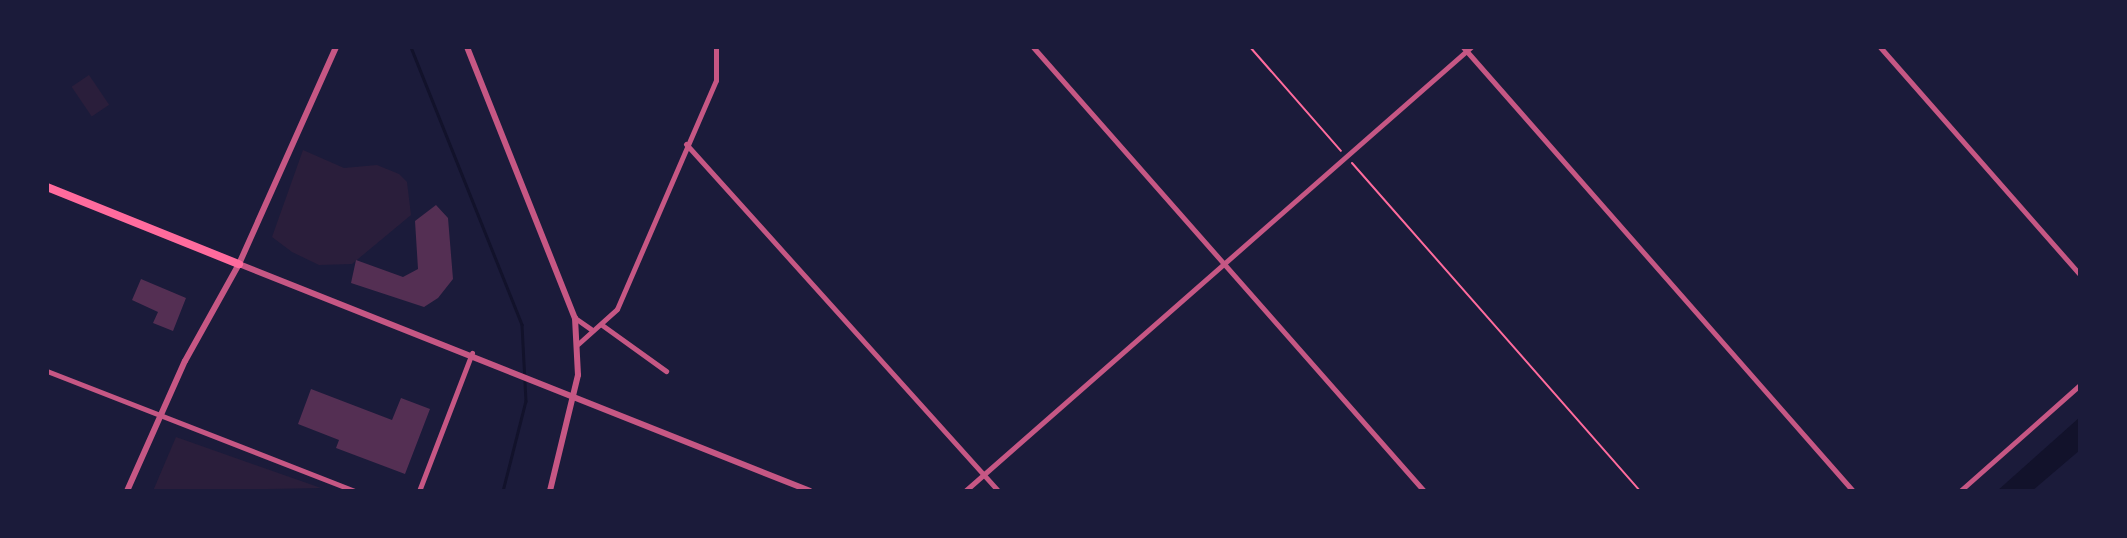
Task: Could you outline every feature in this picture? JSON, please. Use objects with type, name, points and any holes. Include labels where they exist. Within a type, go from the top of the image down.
[{"type":"main road","points":[[47,187],[239,264]]},
{"type":"street","points":[[127,491],[159,414],[239,264],[336,47]]},
{"type":"street","points":[[467,47],[575,318],[578,344],[573,397],[550,491]]},
{"type":"street","points":[[578,344],[591,329],[602,325],[617,309],[686,144],[716,80],[716,47]]},
{"type":"street","points":[[1032,47],[1424,491]]},
{"type":"street","points":[[1880,47],[2080,275]]},
{"type":"street","points":[[965,491],[1467,49],[1853,491]]},
{"type":"street","points":[[686,144],[998,491]]},
{"type":"street","points":[[239,264],[472,353],[573,397],[810,491]]},
{"type":"street","points":[[575,318],[591,329]]},
{"type":"street","points":[[602,325],[666,372]]},
{"type":"street","points":[[419,491],[472,353]]},
{"type":"street","points":[[47,372],[355,491]]},
{"type":"street","points":[[1960,491],[2080,385]]},
{"type":"path","points":[[1250,47],[1640,491]]},
{"type":"shaded area","points":[[89,75],[109,105],[92,117],[72,87]]},
{"type":"shaded area","points":[[303,150],[344,168],[377,165],[399,174],[407,182],[411,215],[352,264],[319,265],[292,252],[272,237]]},
{"type":"shaded area","points":[[2080,417],[2080,450],[2032,491],[1997,491]]},
{"type":"shaded area","points":[[176,437],[321,488],[153,491]]},
{"type":"building","points":[[436,205],[448,218],[453,279],[438,298],[424,307],[351,283],[356,260],[403,277],[418,269],[415,221]]},
{"type":"building","points":[[141,279],[186,298],[173,331],[153,323],[158,312],[132,300]]},
{"type":"building","points":[[311,389],[392,420],[401,398],[430,409],[405,474],[336,448],[339,440],[298,424]]},
{"type":"waterway","points":[[411,47],[522,325],[526,401],[503,491]]}]
